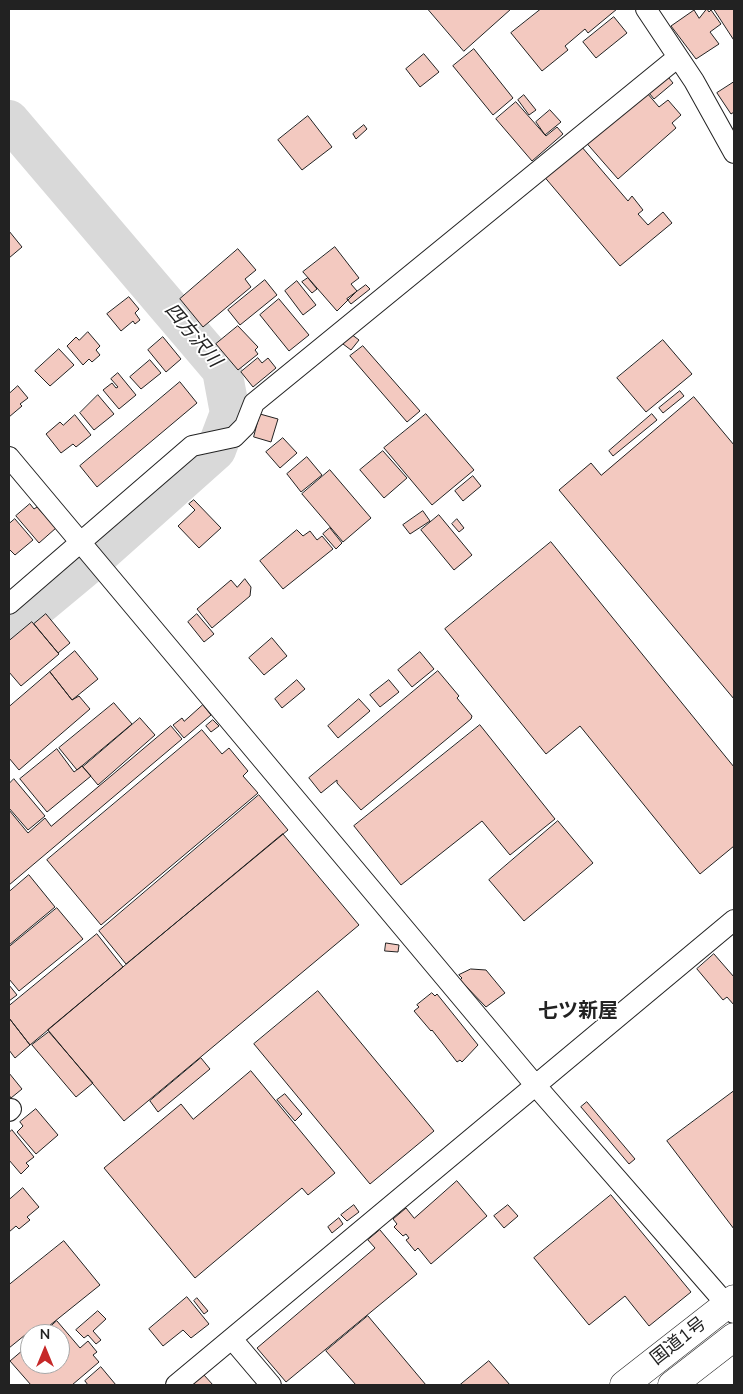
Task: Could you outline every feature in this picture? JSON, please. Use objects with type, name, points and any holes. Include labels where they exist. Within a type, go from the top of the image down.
[{"type":"highway","name":"国道1号","points":[[624,1385],[732,1305]]},
{"type":"highway","name":"国道1号","points":[[672,1385],[734,1337]]},
{"type":"street","points":[[646,9],[678,57],[734,154]]},
{"type":"street","points":[[9,604],[192,446],[234,437],[245,426],[254,403],[678,57]]},
{"type":"street","points":[[9,456],[80,544],[536,1086],[732,1305]]},
{"type":"street","points":[[176,1385],[734,920]]},
{"type":"street","points":[[232,1339],[271,1385]]},
{"type":"building","points":[[428,9],[511,9],[464,51]]},
{"type":"building","points":[[541,9],[617,9],[588,33],[585,29],[565,46],[568,50],[542,71],[511,33]]},
{"type":"building","points":[[707,9],[709,12],[711,10],[721,24],[710,32],[719,44],[696,59],[671,26],[694,10],[699,18]]},
{"type":"building","points":[[714,9],[734,9],[734,40]]},
{"type":"building","points":[[614,17],[627,33],[596,58],[583,42]]},
{"type":"building","points":[[474,49],[513,98],[493,115],[453,66]]},
{"type":"building","points":[[424,54],[439,72],[420,87],[406,69]]},
{"type":"building","points":[[664,72],[673,83],[654,99],[645,88]]},
{"type":"building","points":[[734,82],[734,112],[731,114],[717,93]]},
{"type":"building","points":[[647,93],[659,107],[668,100],[681,115],[672,123],[676,128],[618,179],[583,139]]},
{"type":"building","points":[[524,95],[536,110],[529,115],[518,100]]},
{"type":"building","points":[[516,102],[546,136],[557,127],[563,134],[532,161],[496,119]]},
{"type":"building","points":[[550,110],[561,122],[545,135],[536,122]]},
{"type":"building","points":[[308,116],[332,147],[302,170],[278,140]]},
{"type":"building","points":[[364,125],[367,129],[356,139],[353,134]]},
{"type":"building","points":[[581,146],[628,201],[632,196],[643,210],[638,214],[648,225],[663,212],[672,223],[620,266],[542,174]]},
{"type":"building","points":[[9,231],[22,247],[9,258]]},
{"type":"building","points":[[335,247],[359,278],[351,284],[357,291],[337,311],[303,272]]},
{"type":"building","points":[[238,249],[256,270],[245,279],[251,287],[203,327],[180,299]]},
{"type":"building","points":[[308,278],[317,289],[312,293],[302,282]]},
{"type":"building","points":[[265,280],[277,295],[240,325],[228,310]]},
{"type":"building","points":[[297,281],[316,305],[303,315],[285,291]]},
{"type":"building","points":[[366,285],[370,289],[351,304],[347,299]]},
{"type":"building","points":[[129,297],[139,309],[135,313],[140,320],[135,324],[133,321],[121,331],[107,314]]},
{"type":"building","points":[[279,299],[309,335],[289,351],[260,315]]},
{"type":"building","points":[[238,326],[258,347],[255,350],[258,354],[238,370],[216,344]]},
{"type":"building","points":[[88,332],[100,346],[96,350],[100,355],[92,362],[89,359],[83,365],[67,346],[76,337],[79,340]]},
{"type":"building","points":[[351,334],[359,340],[351,350],[343,344]]},
{"type":"building","points":[[163,337],[181,359],[166,372],[148,350]]},
{"type":"building","points":[[663,340],[692,374],[646,412],[617,378]]},
{"type":"building","points":[[363,346],[420,411],[407,422],[350,356]]},
{"type":"building","points":[[59,349],[74,365],[50,386],[35,371]]},
{"type":"building","points":[[258,358],[262,363],[268,358],[276,368],[253,387],[241,372]]},
{"type":"building","points":[[150,360],[161,373],[141,389],[130,377]]},
{"type":"building","points":[[118,373],[136,395],[119,409],[103,390],[112,383],[116,388],[118,387],[111,379]]},
{"type":"building","points":[[180,382],[197,403],[97,487],[80,466]]},
{"type":"building","points":[[18,386],[28,398],[9,417],[9,394]]},
{"type":"building","points":[[680,391],[684,396],[663,413],[659,408]]},
{"type":"building","points":[[98,395],[114,414],[94,430],[80,413]]},
{"type":"building","points":[[694,397],[734,445],[734,699],[559,490],[591,463],[601,475]]},
{"type":"building","points":[[260,414],[278,419],[271,442],[254,437]]},
{"type":"building","points":[[426,414],[474,470],[432,505],[384,448]]},
{"type":"building","points":[[652,414],[657,420],[613,456],[609,451]]},
{"type":"building","points":[[75,415],[91,435],[76,447],[73,444],[61,453],[46,434],[60,422],[63,425]]},
{"type":"building","points":[[283,438],[297,453],[280,468],[266,452]]},
{"type":"building","points":[[383,451],[407,478],[384,498],[360,470]]},
{"type":"building","points":[[307,457],[322,475],[301,492],[287,474]]},
{"type":"building","points":[[330,470],[371,518],[343,542],[302,494]]},
{"type":"building","points":[[473,476],[481,486],[463,501],[455,491]]},
{"type":"building","points":[[194,500],[221,528],[199,548],[178,526],[195,510],[189,504]]},
{"type":"building","points":[[30,504],[34,509],[37,507],[56,528],[39,543],[16,516]]},
{"type":"building","points":[[423,511],[430,521],[410,534],[403,525]]},
{"type":"building","points":[[439,515],[472,555],[454,570],[421,530]]},
{"type":"building","points":[[15,519],[33,540],[15,555],[9,549],[9,524]]},
{"type":"building","points":[[457,519],[464,528],[459,532],[452,524]]},
{"type":"building","points":[[330,528],[342,543],[336,549],[323,534]]},
{"type":"building","points":[[297,530],[303,536],[310,531],[317,540],[322,536],[333,549],[283,589],[260,561]]},
{"type":"building","points":[[551,542],[734,767],[734,846],[700,874],[580,726],[546,754],[445,629]]},
{"type":"building","points":[[245,579],[251,587],[250,596],[212,628],[197,609],[231,580],[237,587]]},
{"type":"building","points":[[46,614],[70,643],[58,653],[34,624]]},
{"type":"building","points":[[197,614],[214,634],[204,642],[188,622]]},
{"type":"building","points":[[32,622],[59,654],[21,686],[9,672],[9,641]]},
{"type":"building","points":[[272,638],[287,656],[264,675],[249,658]]},
{"type":"building","points":[[75,651],[98,679],[72,700],[50,672]]},
{"type":"building","points":[[420,652],[434,669],[412,687],[398,670]]},
{"type":"building","points":[[438,671],[459,696],[457,698],[472,716],[471,719],[361,810],[337,783],[337,780],[321,793],[309,778]]},
{"type":"building","points":[[50,672],[72,700],[79,696],[90,709],[19,770],[9,758],[9,707]]},
{"type":"building","points":[[297,680],[305,689],[282,708],[275,699]]},
{"type":"building","points":[[389,680],[399,692],[380,707],[370,695]]},
{"type":"building","points":[[359,699],[370,711],[338,738],[328,726]]},
{"type":"building","points":[[114,703],[132,724],[77,770],[59,748]]},
{"type":"building","points":[[203,705],[211,715],[184,738],[173,725],[182,718],[184,721]]},
{"type":"building","points":[[140,718],[155,735],[98,785],[83,767]]},
{"type":"building","points":[[213,720],[219,726],[211,732],[206,726]]},
{"type":"building","points":[[480,725],[555,819],[510,855],[482,821],[401,885],[354,826]]},
{"type":"building","points":[[171,726],[182,739],[9,885],[9,810],[28,833],[45,818],[51,826]]},
{"type":"building","points":[[202,730],[222,754],[229,748],[248,771],[243,776],[258,793],[101,925],[47,860]]},
{"type":"building","points":[[57,749],[74,772],[82,766],[91,776],[47,812],[20,779]]},
{"type":"building","points":[[14,779],[45,816],[28,830],[9,808],[9,784]]},
{"type":"building","points":[[259,795],[288,830],[126,964],[99,931]]},
{"type":"building","points":[[558,821],[593,863],[524,921],[489,880]]},
{"type":"building","points":[[283,834],[359,925],[124,1121],[48,1030]]},
{"type":"building","points":[[29,875],[55,907],[9,945],[9,892]]},
{"type":"building","points":[[57,908],[83,939],[19,991],[9,979],[9,947]]},
{"type":"building","points":[[97,934],[123,967],[30,1045],[9,1018],[9,1006]]},
{"type":"building","points":[[386,943],[399,945],[398,952],[385,951]]},
{"type":"building","points":[[714,954],[734,977],[734,1005],[727,997],[723,1000],[697,969]]},
{"type":"building","points":[[471,969],[486,970],[505,993],[486,1007],[460,980],[462,978],[459,975]]},
{"type":"building","points":[[9,985],[17,995],[9,1001]]},
{"type":"building","points":[[318,991],[434,1131],[370,1184],[254,1044]]},
{"type":"building","points":[[432,993],[435,996],[437,994],[478,1045],[462,1062],[460,1060],[457,1062],[432,1030],[414,1011],[419,1007],[417,1005]]},
{"type":"building","points":[[9,1018],[30,1045],[15,1058],[9,1050]]},
{"type":"building","points":[[49,1032],[93,1083],[76,1097],[32,1045]]},
{"type":"building","points":[[201,1058],[210,1069],[158,1112],[150,1101]]},
{"type":"building","points":[[251,1071],[335,1173],[308,1195],[302,1188],[195,1278],[104,1168],[181,1104],[193,1119]]},
{"type":"building","points":[[9,1073],[22,1089],[11,1098],[9,1095]]},
{"type":"building","points":[[734,1091],[734,1229],[667,1141]]},
{"type":"building","points":[[285,1094],[302,1114],[295,1121],[277,1100]]},
{"type":"building","points":[[587,1102],[635,1159],[629,1164],[581,1107]]},
{"type":"building","points":[[36,1109],[58,1135],[36,1154],[17,1132],[23,1126],[20,1122]]},
{"type":"building","points":[[12,1130],[34,1157],[26,1163],[29,1166],[21,1174],[9,1160],[9,1133]]},
{"type":"building","points":[[457,1181],[487,1216],[431,1264],[418,1248],[415,1251],[406,1240],[409,1238],[406,1234],[403,1236],[394,1227],[397,1224],[393,1219],[406,1208],[414,1218]]},
{"type":"building","points":[[23,1188],[39,1207],[27,1217],[30,1220],[19,1229],[16,1226],[9,1232],[9,1200]]},
{"type":"building","points":[[611,1195],[691,1292],[649,1326],[625,1296],[589,1325],[534,1258]]},
{"type":"building","points":[[354,1205],[359,1212],[347,1221],[341,1215]]},
{"type":"building","points":[[508,1205],[518,1216],[504,1228],[494,1216]]},
{"type":"building","points":[[339,1218],[343,1224],[332,1233],[328,1227]]},
{"type":"building","points":[[380,1230],[417,1274],[286,1382],[257,1348],[375,1248],[368,1240]]},
{"type":"building","points":[[64,1241],[100,1285],[51,1324],[20,1324],[20,1339],[9,1348],[9,1285]]},
{"type":"building","points":[[187,1297],[209,1324],[191,1338],[183,1330],[163,1346],[149,1329]]},
{"type":"building","points":[[197,1298],[208,1311],[204,1314],[194,1301]]},
{"type":"building","points":[[98,1311],[106,1319],[93,1331],[101,1340],[96,1344],[88,1335],[84,1338],[76,1330]]},
{"type":"building","points":[[368,1316],[426,1385],[356,1385],[326,1351]]},
{"type":"building","points":[[70,1336],[80,1348],[88,1341],[97,1352],[93,1355],[99,1362],[72,1385],[31,1385],[21,1374],[70,1374]]},
{"type":"building","points":[[20,1352],[20,1372],[10,1361]]},
{"type":"building","points":[[489,1361],[510,1385],[460,1385]]},
{"type":"building","points":[[101,1367],[116,1385],[88,1385],[85,1381]]},
{"type":"building","points":[[204,1375],[213,1385],[191,1385]]},
{"type":"waterway","name":"四方沢川","points":[[9,120],[222,370],[230,413],[216,450],[86,566],[9,630]]},
{"type":"district","name":"七ツ新屋","points":[[578,1012]]}]
